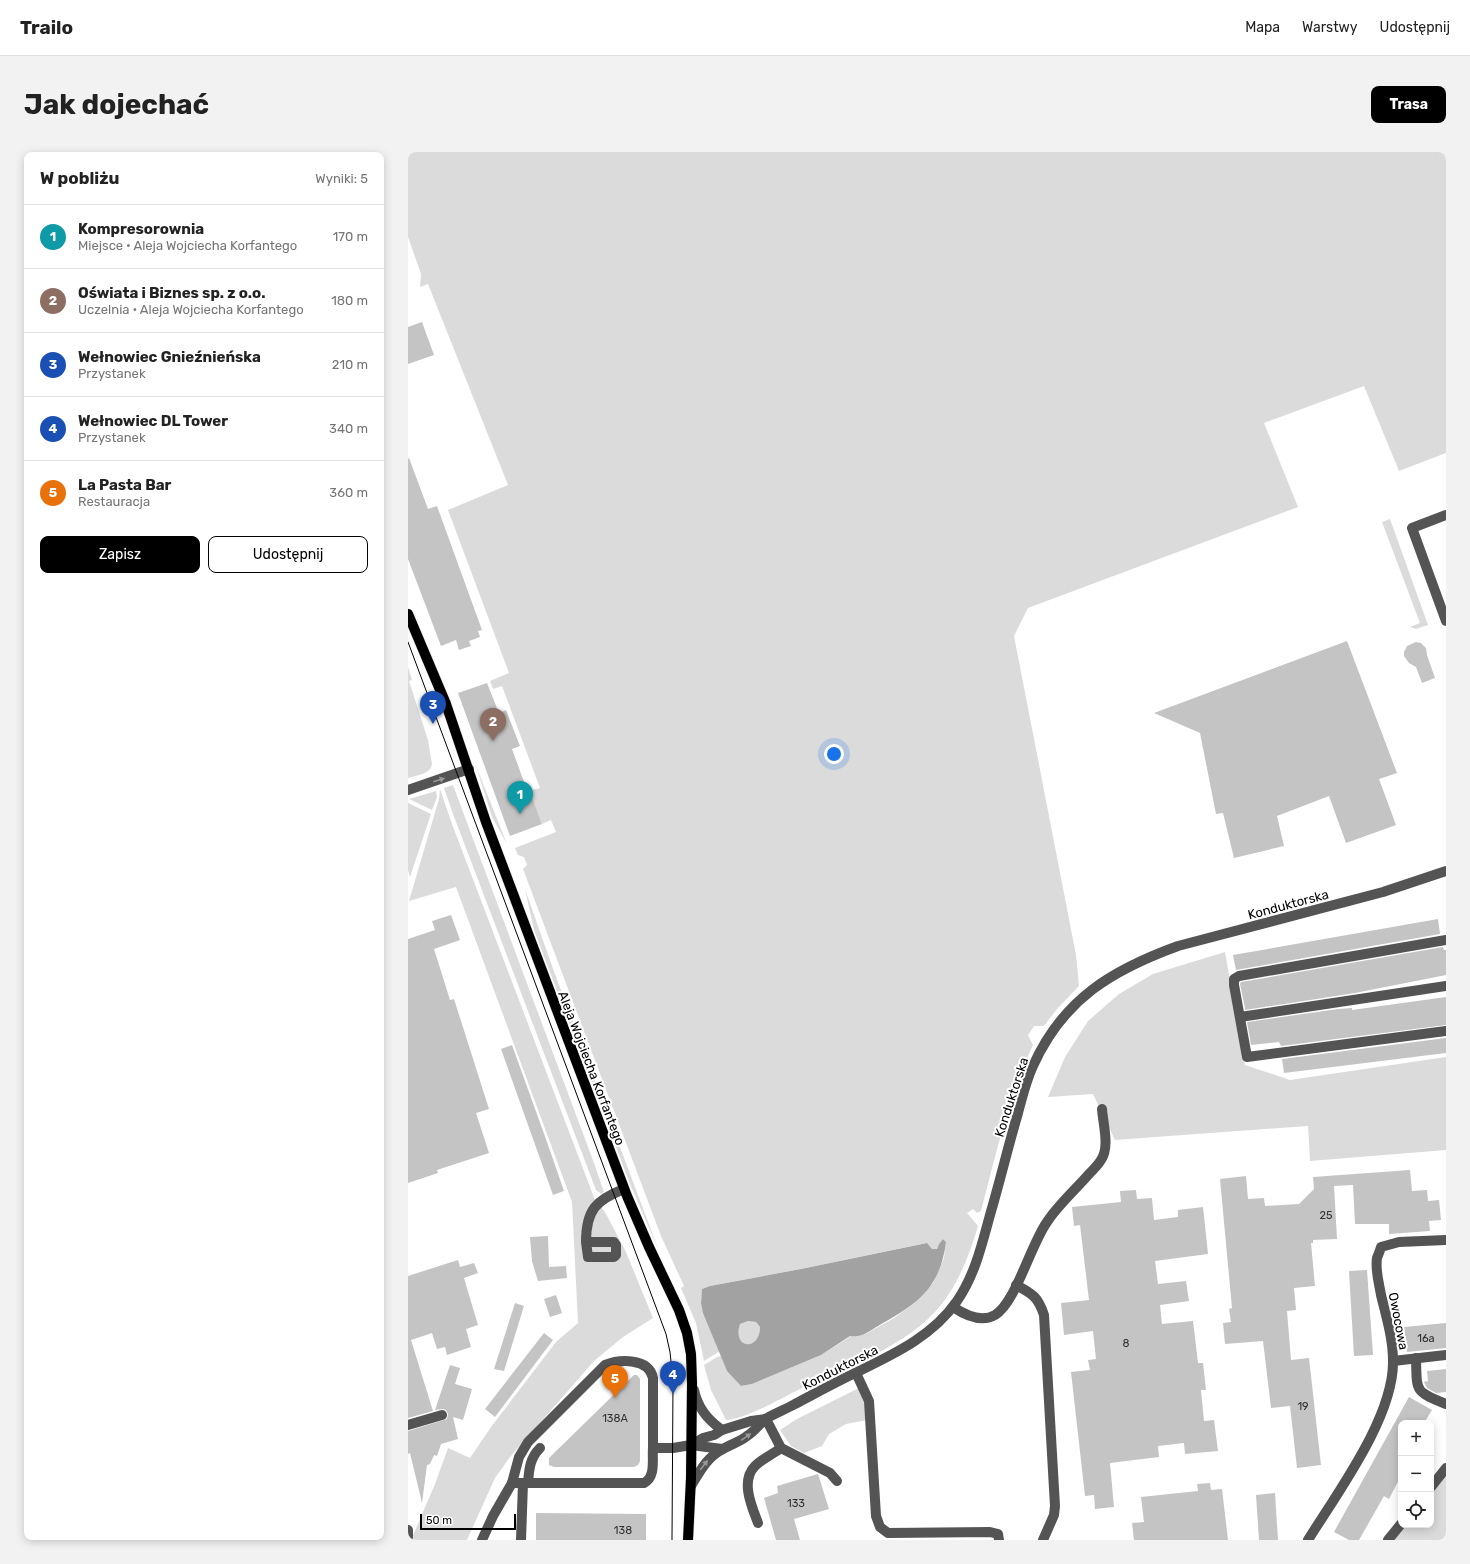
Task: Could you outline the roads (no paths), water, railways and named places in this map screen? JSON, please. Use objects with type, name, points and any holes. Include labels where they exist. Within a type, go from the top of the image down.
[{"type":"main road","name":"Aleja Wojciecha Korfantego","points":[[408,614],[446,704],[488,828],[624,1189],[649,1247],[679,1310],[687,1334],[691,1354],[692,1383],[691,1486],[688,1540]]},
{"type":"street","points":[[1446,515],[1412,528],[1446,621]]},
{"type":"street","points":[[408,790],[469,769]]},
{"type":"street","name":"Konduktorska","points":[[691,1486],[709,1458],[722,1449],[750,1435],[766,1419],[883,1360],[916,1341],[934,1327],[953,1307],[967,1283],[976,1260],[1032,1067],[1044,1044],[1074,1005],[1106,979],[1149,956],[1178,946],[1384,892],[1446,873]]},
{"type":"street","points":[[1446,940],[1240,976],[1234,980],[1247,1057],[1446,1031]]},
{"type":"street","points":[[1240,1017],[1446,986]]},
{"type":"street","points":[[953,1307],[974,1318],[991,1317],[1004,1306],[1016,1285],[1047,1221],[1102,1160],[1106,1146],[1102,1109]]},
{"type":"street","points":[[586,1242],[588,1221],[596,1206],[606,1196],[624,1189]]},
{"type":"street","name":"Owocowa","points":[[1308,1540],[1364,1450],[1388,1398],[1393,1372],[1393,1361],[1392,1346],[1378,1277],[1377,1258],[1381,1247],[1399,1242],[1446,1240]]},
{"type":"street","points":[[1016,1285],[1032,1294],[1040,1302],[1044,1315],[1055,1506],[1054,1515],[1043,1540]]},
{"type":"street","points":[[1393,1361],[1446,1355]]},
{"type":"street","points":[[1416,1358],[1417,1386],[1420,1391],[1428,1397],[1446,1404]]},
{"type":"street","points":[[482,1540],[498,1505],[512,1482],[519,1457],[528,1442],[605,1364],[612,1362],[641,1363],[648,1366],[652,1372],[653,1378],[652,1476],[649,1481],[644,1483],[512,1482]]},
{"type":"street","points":[[856,1373],[869,1401],[876,1516],[880,1528],[888,1533],[990,1532],[998,1534],[999,1540]]},
{"type":"street","points":[[692,1383],[696,1402],[704,1415],[722,1430]]},
{"type":"street","points":[[408,1425],[442,1415]]},
{"type":"street","points":[[766,1419],[781,1448],[830,1473],[837,1481]]},
{"type":"street","name":"Konduktorska","points":[[691,1445],[722,1430],[751,1421],[766,1419]]},
{"type":"street","points":[[652,1448],[673,1448],[691,1445],[722,1449]]},
{"type":"street","points":[[521,1540],[525,1483],[533,1455],[540,1448]]},
{"type":"street","points":[[758,1523],[748,1492],[749,1476],[754,1467],[781,1448]]},
{"type":"street","points":[[1434,1483],[1446,1468]]},
{"type":"street","points":[[1388,1540],[1398,1528]]},
{"type":"street","points":[[408,1530],[408,1537]]},
{"type":"tram line","points":[[408,642],[666,1334],[670,1352],[673,1381],[672,1540]]},
{"type":"place","name":"Wełnowiec Gnieźnieńska","points":[[433,724]]},
{"type":"place","name":"Oświata i Biznes sp. z o.o.","points":[[493,741]]},
{"type":"place","name":"Kompresorownia","points":[[520,814]]},
{"type":"place","name":"Wełnowiec DL Tower","points":[[673,1394]]},
{"type":"place","name":"La Pasta Bar","points":[[615,1398]]}]
